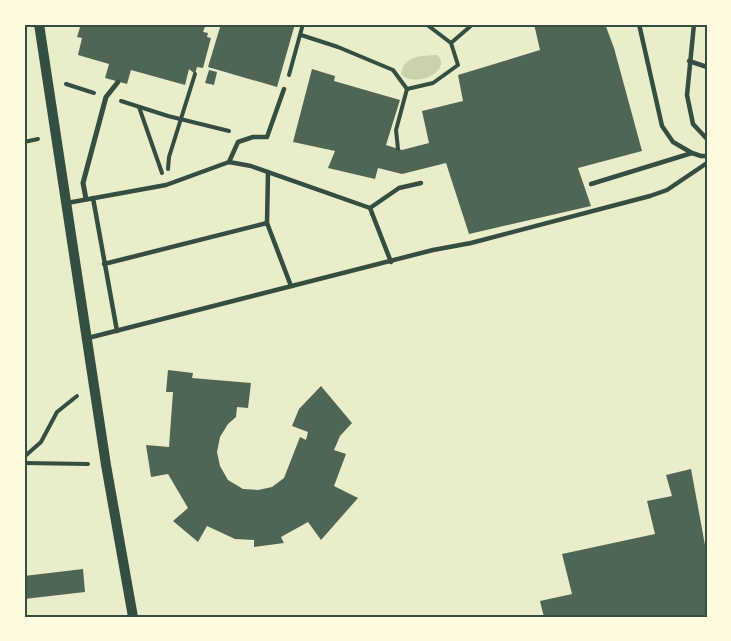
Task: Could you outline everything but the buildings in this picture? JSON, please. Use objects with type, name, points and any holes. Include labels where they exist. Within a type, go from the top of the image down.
[{"type":"street","points":[[39,24],[106,465],[133,617]]},
{"type":"street","points":[[89,198],[83,183],[106,97],[118,81]]},
{"type":"lane","points":[[639,24],[662,126],[673,141],[692,153],[707,156]]},
{"type":"lane","points":[[694,24],[687,95],[693,124],[707,139]]},
{"type":"lane","points":[[689,62],[707,67]]},
{"type":"lane","points":[[229,162],[238,142],[253,137],[267,137],[284,89]]},
{"type":"lane","points":[[591,184],[692,153]]},
{"type":"lane","points":[[67,203],[166,185],[229,162],[268,172],[370,208],[391,262]]},
{"type":"lane","points":[[88,338],[650,196],[667,190],[707,163]]},
{"type":"lane","points":[[268,172],[267,224],[291,286]]},
{"type":"lane","points":[[370,208],[399,188],[422,183]]},
{"type":"lane","points":[[89,198],[117,331]]},
{"type":"lane","points":[[104,264],[267,224]]},
{"type":"path","points":[[284,89],[303,24]]},
{"type":"path","points":[[407,89],[433,83],[458,65],[451,43],[426,24]]},
{"type":"path","points":[[451,43],[473,24]]},
{"type":"path","points":[[301,35],[338,47],[393,70],[407,89]]},
{"type":"path","points":[[166,185],[169,157],[195,74]]},
{"type":"path","points":[[48,79],[181,119],[253,137]]},
{"type":"path","points":[[398,149],[396,130],[407,89]]},
{"type":"path","points":[[139,107],[166,185]]},
{"type":"path","points":[[24,458],[40,442],[57,412],[94,382]]},
{"type":"path","points":[[24,463],[61,462],[106,465]]},
{"type":"green space","points":[[437,55],[441,64],[439,69],[430,76],[418,80],[406,78],[401,74],[409,60],[419,56]]}]
